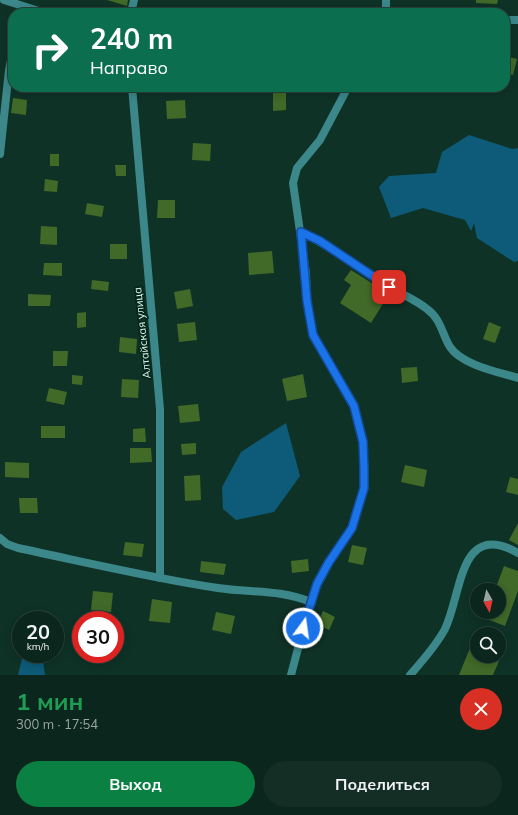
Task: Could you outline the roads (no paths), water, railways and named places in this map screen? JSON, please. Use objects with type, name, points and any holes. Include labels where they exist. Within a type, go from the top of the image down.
[{"type":"street","points":[[4,0],[22,8]]},
{"type":"street","points":[[0,154],[8,79]]},
{"type":"street","name":"Алтайская улица","points":[[132,92],[160,409],[160,578]]},
{"type":"street","points":[[291,675],[310,602],[329,562],[352,528],[364,488],[363,442],[354,406],[313,335],[307,301],[301,232],[293,183],[297,168],[320,140],[345,92]]},
{"type":"street","points":[[301,232],[320,241],[389,287],[426,308],[435,316],[449,346],[455,354],[464,360],[518,378]]},
{"type":"street","points":[[0,538],[7,544],[18,548],[160,578],[219,588],[293,595],[310,602]]},
{"type":"street","points":[[410,675],[432,649],[445,629],[452,613],[462,573],[477,548],[487,544],[498,544],[518,553]]},
{"type":"water","points":[[469,135],[512,149],[518,148],[518,261],[514,262],[477,238],[474,223],[471,231],[465,220],[423,208],[391,218],[379,187],[389,176],[436,173],[442,152]]},
{"type":"water","points":[[286,423],[300,476],[274,512],[236,520],[223,509],[222,487],[241,452]]},
{"type":"water","points":[[21,663],[43,663],[45,675],[18,675]]}]
